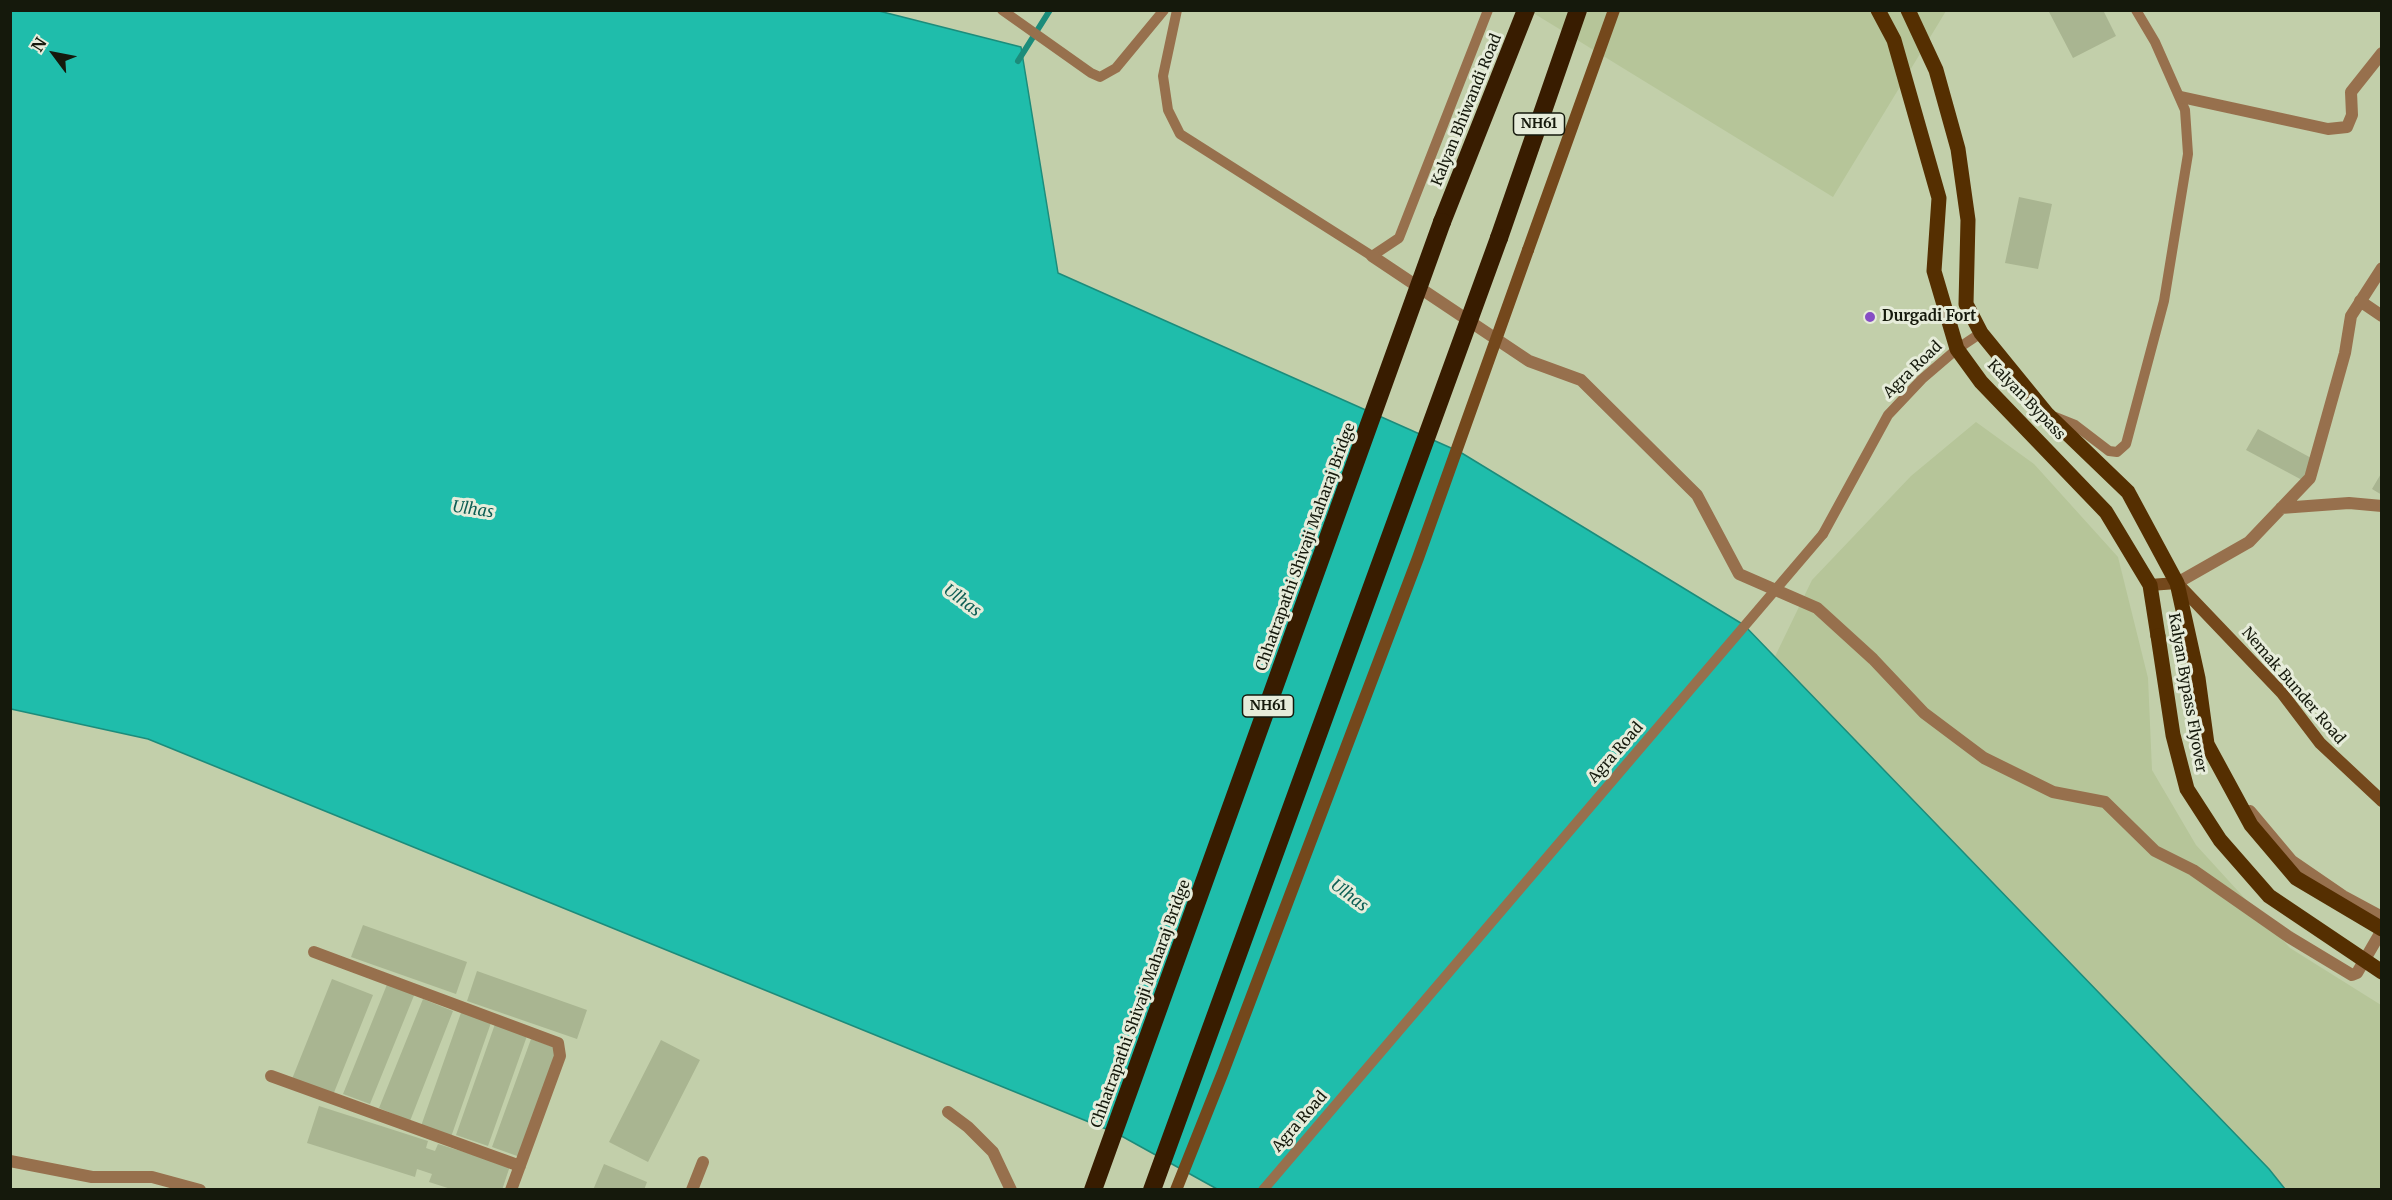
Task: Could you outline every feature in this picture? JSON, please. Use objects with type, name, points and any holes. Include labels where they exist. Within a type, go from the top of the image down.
[{"type":"highway","name":"Kalyan Bhiwandi Road","points":[[1442,222],[1526,10]]},
{"type":"highway","name":"NH61","points":[[1152,1190],[1500,238],[1578,10]]},
{"type":"highway","name":"Chhatrapathi Shivaji Maharaj Bridge","points":[[1093,1190],[1442,222]]},
{"type":"main road","name":"Kalyan Bypass","points":[[1878,10],[1894,40],[1939,198],[1934,271],[1957,349],[1981,382],[2106,512],[2150,585]]},
{"type":"main road","name":"Kalyan Bypass","points":[[1908,10],[1936,70],[1958,149],[1968,220],[1966,304],[1981,333],[2047,414],[2128,492],[2177,583]]},
{"type":"main road","name":"Kalyan Bypass Flyover","points":[[2177,583],[2188,630],[2207,744],[2251,825],[2296,878],[2382,930]]},
{"type":"main road","name":"Kalyan Bypass Flyover","points":[[2150,585],[2174,735],[2187,789],[2220,840],[2269,896],[2382,972]]},
{"type":"street","points":[[1176,1190],[1418,558],[1614,10]]},
{"type":"street","points":[[2181,97],[2328,129],[2347,127],[2352,115],[2351,92],[2382,53]]},
{"type":"street","points":[[1372,256],[1529,361],[1581,380],[1697,495],[1739,574],[1817,608],[1873,659],[1924,713],[1984,758],[2053,792],[2105,802],[2155,850],[2193,870],[2289,937],[2352,975],[2357,973],[2382,930]]},
{"type":"street","points":[[2150,585],[2177,583],[2249,542],[2310,478],[2345,352],[2351,316],[2382,268]]},
{"type":"street","points":[[2360,301],[2382,316]]},
{"type":"street","points":[[2281,508],[2349,503],[2382,506]]},
{"type":"street","name":"Nemak Bunder Road","points":[[2177,583],[2282,693],[2320,743],[2382,801]]},
{"type":"street","points":[[2250,811],[2292,861],[2343,896],[2382,917]]},
{"type":"street","points":[[314,952],[558,1043],[560,1056],[511,1190]]},
{"type":"street","points":[[271,1076],[520,1166]]},
{"type":"street","points":[[948,1112],[968,1126],[993,1152],[1011,1190]]},
{"type":"street","points":[[10,1161],[93,1176],[152,1177],[200,1190]]},
{"type":"street","points":[[692,1190],[703,1162]]},
{"type":"lane","points":[[1002,10],[1091,74],[1100,77],[1116,68],[1164,10]]},
{"type":"lane","points":[[1177,10],[1163,76],[1168,110],[1180,134],[1372,256],[1399,238],[1488,10]]},
{"type":"lane","points":[[2047,414],[2075,425],[2109,451],[2117,452],[2126,444],[2164,301],[2188,154],[2185,110],[2155,42],[2136,10]]},
{"type":"lane","name":"Agra Road","points":[[1263,1190],[1823,534],[1888,415],[1922,379],[1957,349],[1981,333]]},
{"type":"shaded area","points":[[1530,11],[1946,11],[1833,197]]},
{"type":"shaded area","points":[[1976,422],[2034,464],[2118,557],[2148,678],[2152,770],[2196,845],[2290,948],[2381,1005],[2381,1189],[2258,1189],[1767,673],[1812,580],[1911,476]]},
{"type":"water","name":"Ulhas","points":[[11,11],[879,11],[1021,47],[1058,273],[1460,452],[1744,625],[2269,1169],[2285,1189],[1217,1189],[1116,1133],[148,739],[11,709]]},
{"type":"building","points":[[2048,10],[2103,10],[2116,36],[2073,58]]},
{"type":"building","points":[[2019,197],[2052,204],[2038,269],[2005,263]]},
{"type":"building","points":[[2258,429],[2313,459],[2302,480],[2246,450]]},
{"type":"building","points":[[2382,472],[2382,495],[2372,489]]},
{"type":"building","points":[[363,925],[467,962],[456,994],[351,957]]},
{"type":"building","points":[[477,971],[587,1010],[577,1039],[467,1001]]},
{"type":"building","points":[[332,979],[373,995],[333,1095],[292,1079]]},
{"type":"building","points":[[388,982],[415,993],[370,1104],[343,1094]]},
{"type":"building","points":[[423,999],[453,1011],[410,1121],[379,1108]]},
{"type":"building","points":[[462,1010],[492,1020],[451,1137],[421,1126]]},
{"type":"building","points":[[495,1024],[527,1036],[488,1146],[456,1135]]},
{"type":"building","points":[[531,1039],[559,1049],[520,1157],[492,1147]]},
{"type":"building","points":[[661,1040],[700,1060],[648,1162],[609,1142]]},
{"type":"building","points":[[319,1106],[428,1141],[426,1148],[435,1151],[438,1144],[510,1166],[502,1190],[454,1190],[429,1182],[432,1174],[417,1169],[415,1177],[307,1143]]},
{"type":"building","points":[[604,1164],[647,1182],[644,1190],[593,1190]]},
{"type":"waterway","points":[[1018,61],[1050,10]]},
{"type":"place","name":"Durgadi Fort","points":[[1870,317]]}]
